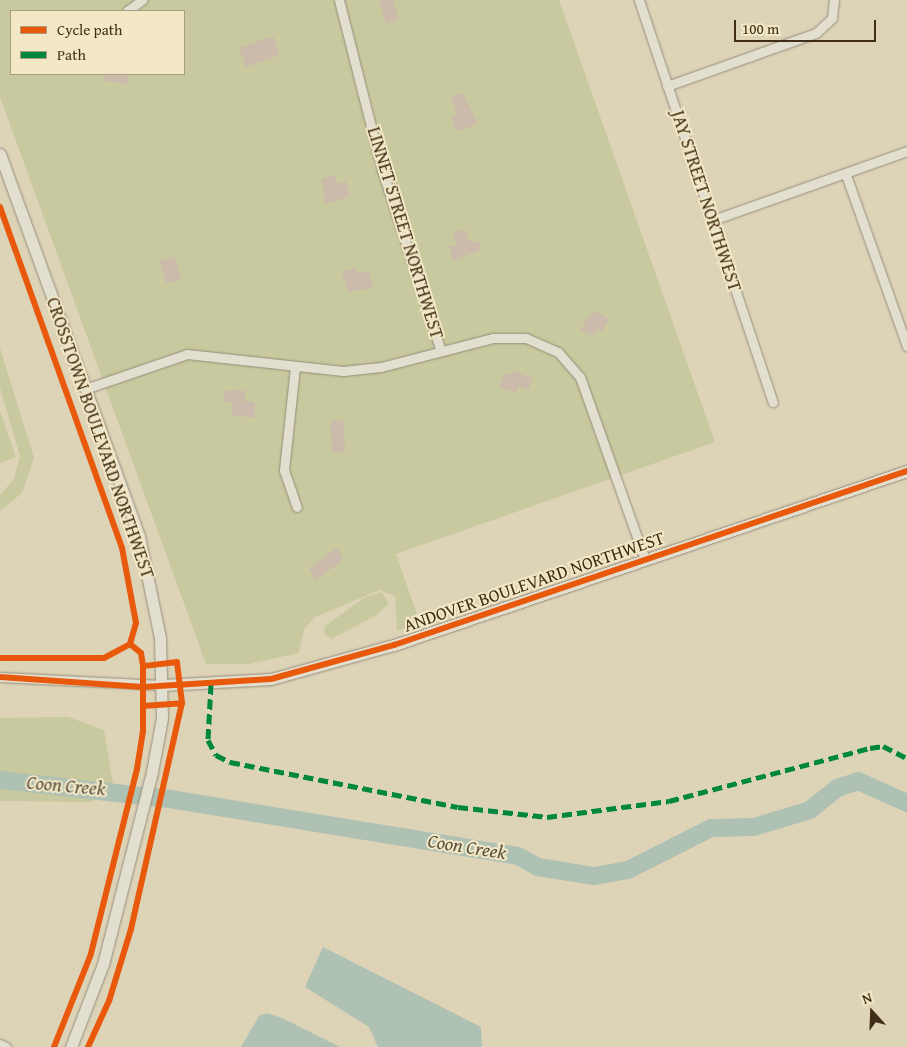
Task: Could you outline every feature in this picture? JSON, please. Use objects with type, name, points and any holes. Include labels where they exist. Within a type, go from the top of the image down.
[{"type":"street","points":[[128,10],[142,0]]},
{"type":"street","name":"LINNET STREET NORTHWEST","points":[[339,0],[382,170],[440,349]]},
{"type":"street","name":"JAY STREET NORTHWEST","points":[[639,0],[773,402]]},
{"type":"street","points":[[668,86],[816,33],[828,24],[834,4]]},
{"type":"street","points":[[713,220],[846,175],[907,151]]},
{"type":"street","name":"CROSSTOWN BOULEVARD NORTHWEST","points":[[0,154],[148,569],[163,685],[152,772],[141,816],[103,964],[71,1047]]},
{"type":"street","points":[[846,175],[906,343]]},
{"type":"street","points":[[85,389],[187,354],[295,367],[358,370],[440,349],[512,337],[543,344],[565,358],[587,392],[645,560]]},
{"type":"street","points":[[295,367],[284,470],[296,507]]},
{"type":"street","name":"ANDOVER BOULEVARD NORTHWEST","points":[[163,685],[271,680],[394,645],[907,471]]},
{"type":"street","points":[[0,677],[163,685]]},
{"type":"street","points":[[0,1044],[6,1047]]},
{"type":"green space","points":[[0,0],[559,0],[715,442],[396,554],[420,623],[397,631],[395,596],[380,590],[315,617],[304,629],[299,653],[248,664],[206,664],[0,97]]},
{"type":"green space","points":[[0,348],[34,458],[22,493],[0,511],[0,495],[14,479],[20,456],[0,388]]},
{"type":"green space","points":[[0,411],[16,457],[0,463]]},
{"type":"green space","points":[[381,592],[389,603],[377,615],[331,639],[324,634],[325,626],[364,598]]},
{"type":"green space","points":[[68,717],[104,730],[114,790],[92,802],[0,801],[0,718]]},
{"type":"shaded area","points":[[323,947],[481,1027],[482,1047],[378,1047],[369,1027],[305,987]]},
{"type":"shaded area","points":[[267,1013],[282,1018],[340,1047],[241,1047],[259,1016]]},
{"type":"building","points":[[379,0],[393,0],[399,19],[386,24]]},
{"type":"building","points":[[273,36],[280,55],[246,67],[239,48]]},
{"type":"building","points":[[105,75],[128,75],[128,84],[105,81]]},
{"type":"building","points":[[463,93],[478,124],[456,131],[451,118],[457,115],[451,97]]},
{"type":"building","points":[[334,175],[337,184],[346,181],[350,196],[325,204],[322,179]]},
{"type":"building","points":[[465,229],[469,241],[479,242],[482,249],[454,261],[449,247],[457,245],[453,233]]},
{"type":"building","points":[[174,256],[182,279],[167,284],[159,261]]},
{"type":"building","points":[[355,268],[357,274],[368,271],[374,288],[348,292],[342,272]]},
{"type":"building","points":[[593,311],[609,319],[603,331],[597,328],[594,336],[580,330]]},
{"type":"building","points":[[513,370],[533,379],[528,390],[519,386],[516,393],[499,386],[505,372],[511,375]]},
{"type":"building","points":[[245,390],[245,402],[255,402],[255,418],[232,415],[232,402],[225,402],[224,391]]},
{"type":"building","points":[[343,420],[345,452],[332,453],[330,421]]},
{"type":"building","points":[[337,548],[343,559],[316,581],[309,568]]},
{"type":"waterway","name":"Coon Creek","points":[[0,780],[170,799],[518,856],[538,867],[594,876],[628,870],[711,828],[754,827],[810,810],[837,788],[858,781],[907,803]]},
{"type":"marked path","points":[[211,684],[208,740],[216,755],[230,762],[458,807],[547,817],[669,801],[870,748],[883,746],[907,758]]},
{"type":"cycle path","points":[[0,207],[122,548],[136,623],[130,644],[141,653],[143,666],[143,731],[137,769],[91,954],[54,1047]]},
{"type":"cycle path","points":[[0,677],[143,687],[271,679],[394,645],[907,471]]},
{"type":"cycle path","points":[[0,658],[104,658],[130,644]]},
{"type":"cycle path","points":[[143,666],[177,662],[182,703],[143,706]]},
{"type":"cycle path","points":[[88,1047],[109,1001],[131,929],[182,703]]}]
